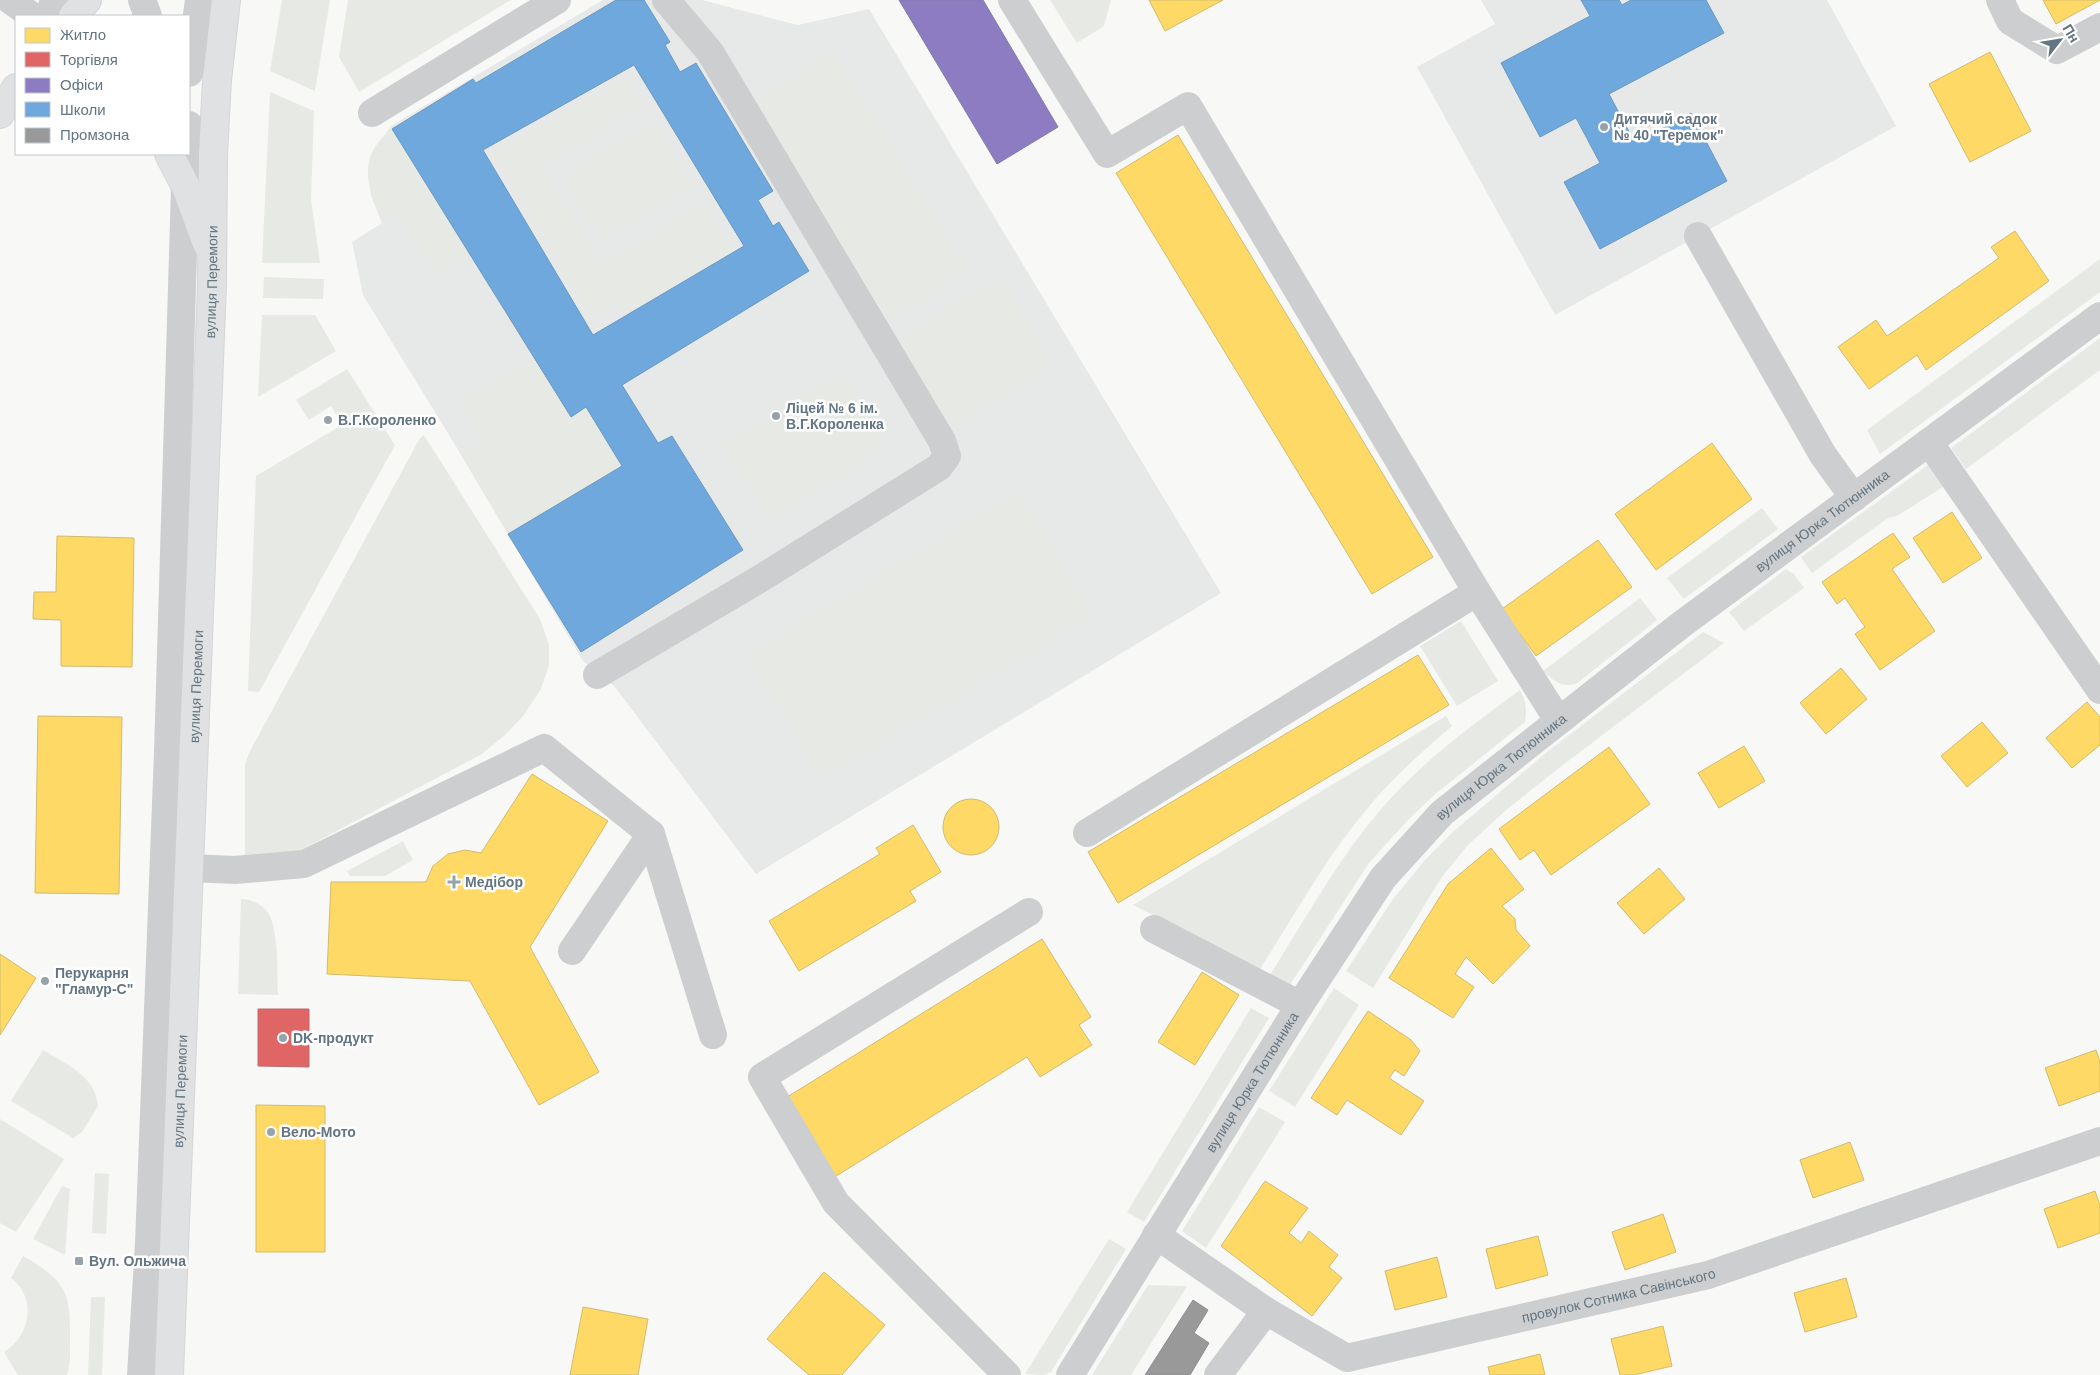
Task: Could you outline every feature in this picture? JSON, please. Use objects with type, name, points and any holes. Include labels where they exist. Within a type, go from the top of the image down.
[{"type":"main road","points":[[74,15],[87,0]]},
{"type":"main road","name":"вулиця Перемоги","points":[[169,1375],[212,260],[213,154],[217,80],[226,0]]},
{"type":"main road","points":[[0,114],[15,90]]},
{"type":"main road","points":[[0,122],[15,113]]},
{"type":"main road","points":[[170,155],[186,187],[212,260]]},
{"type":"street","points":[[10,0],[31,15]]},
{"type":"street","points":[[49,15],[54,0]]},
{"type":"street","points":[[142,0],[148,15]]},
{"type":"street","points":[[190,66],[199,0]]},
{"type":"street","points":[[372,114],[558,0]]},
{"type":"street","points":[[596,675],[763,577],[939,467],[947,456],[942,440],[710,52],[666,0]]},
{"type":"street","points":[[1012,0],[1107,154],[1188,106],[1477,592],[1558,720]]},
{"type":"street","points":[[2000,0],[2010,21],[2057,50],[2100,27]]},
{"type":"street","points":[[190,129],[198,158],[212,260]]},
{"type":"street","name":"вулиця Перемоги","points":[[141,1375],[150,1224],[168,752],[186,155]]},
{"type":"street","points":[[1698,236],[1824,455],[1854,498]]},
{"type":"street","name":"вулиця Юрка Тютюнника","points":[[1070,1375],[1300,1005],[1383,878],[1442,813],[1682,624],[2100,316]]},
{"type":"street","points":[[1929,442],[2100,690]]},
{"type":"street","points":[[1087,833],[1477,592]]},
{"type":"street","points":[[190,868],[235,870],[304,864],[544,748],[651,834],[713,1035]]},
{"type":"street","points":[[572,951],[651,834]]},
{"type":"street","points":[[1008,1375],[836,1202],[762,1078],[1028,912]]},
{"type":"street","points":[[1154,929],[1300,1005]]},
{"type":"street","name":"провулок Сотника Савінського","points":[[1156,1235],[1266,1311],[1347,1358],[1708,1275],[2100,1140]]},
{"type":"street","points":[[1218,1375],[1266,1311]]},
{"type":"shaded area","points":[[282,0],[330,0],[315,91],[270,71]]},
{"type":"shaded area","points":[[348,0],[511,0],[359,92],[339,57]]},
{"type":"shaded area","name":"Ліцей № 6 ім. В.Г.Короленка","points":[[603,0],[702,0],[798,25],[869,9],[1221,593],[756,874],[615,687],[583,661],[457,448],[363,295],[352,242],[382,223],[371,196],[369,165],[372,153],[391,126]]},
{"type":"shaded area","points":[[1050,0],[1111,0],[1104,26],[1077,43]]},
{"type":"shaded area","points":[[1481,0],[1827,0],[1896,126],[1555,315],[1417,67],[1495,24]]},
{"type":"shaded area","points":[[832,52],[968,271],[885,325],[751,103]]},
{"type":"shaded area","points":[[625,76],[642,105],[542,168],[601,266],[702,204],[731,249],[623,315],[615,302],[591,317],[494,153]]},
{"type":"shaded area","points":[[270,92],[314,111],[311,200],[320,263],[262,263]]},
{"type":"shaded area","points":[[652,122],[692,185],[602,240],[563,177]]},
{"type":"shaded area","points":[[392,129],[470,255],[437,275],[398,213],[386,221],[380,213],[371,193],[368,172],[372,152],[379,141]]},
{"type":"shaded area","points":[[2100,259],[2100,292],[1880,454],[1867,430]]},
{"type":"shaded area","points":[[998,276],[1053,365],[949,431],[896,342]]},
{"type":"shaded area","points":[[264,277],[324,279],[323,299],[263,298]]},
{"type":"shaded area","points":[[262,315],[315,315],[336,351],[258,397]]},
{"type":"shaded area","points":[[2100,338],[2100,370],[1966,469],[1951,448]]},
{"type":"shaded area","points":[[535,358],[571,416],[586,407],[622,466],[508,534],[460,453],[481,439],[460,403]]},
{"type":"shaded area","points":[[347,369],[395,445],[259,692],[248,691],[256,476],[342,425],[331,406],[309,420],[296,400]]},
{"type":"shaded area","points":[[840,373],[887,448],[770,520],[724,445]]},
{"type":"shaded area","points":[[424,435],[540,619],[549,645],[549,665],[541,689],[524,715],[506,734],[482,754],[297,852],[245,857],[245,765],[249,753],[420,438]]},
{"type":"shaded area","points":[[1928,465],[1943,487],[1897,516],[1888,518],[1812,573],[1801,557]]},
{"type":"shaded area","points":[[1018,491],[1093,616],[822,779],[747,655]]},
{"type":"shaded area","points":[[1762,508],[1778,529],[1684,599],[1667,578]]},
{"type":"shaded area","points":[[1786,569],[1794,574],[1804,588],[1744,631],[1729,612]]},
{"type":"shaded area","points":[[1640,598],[1657,620],[1576,684],[1562,684],[1543,671]]},
{"type":"shaded area","points":[[1461,621],[1498,681],[1457,706],[1420,646]]},
{"type":"shaded area","points":[[1703,632],[1724,643],[1559,768],[1505,811],[1468,845],[1442,877],[1373,988],[1346,971],[1393,899],[1425,860],[1454,831],[1547,752]]},
{"type":"shaded area","points":[[1520,690],[1524,698],[1525,722],[1433,796],[1407,821],[1369,863],[1288,988],[1270,975],[1334,872],[1377,814],[1409,779],[1427,763]]},
{"type":"shaded area","points":[[1446,716],[1452,726],[1397,776],[1352,827],[1260,969],[1133,905]]},
{"type":"shaded area","points":[[403,841],[413,860],[385,876],[350,876],[347,871]]},
{"type":"shaded area","points":[[241,899],[258,904],[266,909],[270,916],[275,934],[278,995],[238,994]]},
{"type":"shaded area","points":[[1334,988],[1359,1005],[1295,1107],[1269,1091]]},
{"type":"shaded area","points":[[1251,1008],[1269,1018],[1144,1222],[1127,1212]]},
{"type":"shaded area","points":[[43,1050],[78,1072],[92,1087],[96,1096],[98,1106],[82,1132],[73,1138],[11,1101]]},
{"type":"shaded area","points":[[1259,1107],[1285,1122],[1206,1248],[1182,1231]]},
{"type":"shaded area","points":[[0,1119],[64,1159],[16,1232],[0,1223]]},
{"type":"shaded area","points":[[95,1173],[109,1174],[106,1234],[92,1233]]},
{"type":"shaded area","points":[[62,1186],[70,1189],[65,1255],[33,1239]]},
{"type":"shaded area","points":[[1109,1239],[1126,1249],[1051,1372],[1044,1375],[1025,1374]]},
{"type":"shaded area","points":[[23,1256],[56,1279],[66,1297],[70,1320],[70,1356],[67,1375],[18,1375],[4,1352],[13,1345],[25,1327],[27,1306],[25,1295],[11,1278]]},
{"type":"shaded area","points":[[1148,1285],[1187,1286],[1131,1375],[1092,1375]]},
{"type":"shaded area","points":[[91,1297],[105,1297],[102,1375],[88,1375]]},
{"type":"building: Житло","points":[[1149,0],[1223,0],[1165,31]]},
{"type":"building: Житло","points":[[2043,0],[2100,0],[2056,24]]},
{"type":"building: Житло","points":[[1990,52],[2031,131],[1970,162],[1929,84]]},
{"type":"building: Житло","points":[[1178,135],[1433,557],[1372,594],[1116,173]]},
{"type":"building: Житло","points":[[2015,231],[2049,281],[1926,370],[1917,355],[1869,389],[1838,347],[1876,320],[1887,336],[1999,258],[1991,247]]},
{"type":"building: Житло","points":[[1712,443],[1752,499],[1656,570],[1615,514]]},
{"type":"building: Житло","points":[[1952,512],[1982,558],[1943,583],[1913,538]]},
{"type":"building: Житло","points":[[1893,533],[1910,557],[1892,569],[1935,631],[1880,670],[1855,634],[1865,627],[1845,598],[1837,604],[1822,582]]},
{"type":"building: Житло","points":[[57,536],[134,538],[132,667],[61,666],[61,620],[33,619],[34,592],[56,592]]},
{"type":"building: Житло","points":[[1598,540],[1632,587],[1536,656],[1502,609]]},
{"type":"building: Житло","points":[[1418,655],[1449,705],[1118,903],[1088,852]]},
{"type":"building: Житло","points":[[1841,668],[1867,699],[1826,734],[1800,703]]},
{"type":"building: Житло","points":[[2087,702],[2100,717],[2100,745],[2072,768],[2046,738]]},
{"type":"building: Житло","points":[[38,716],[122,717],[119,894],[35,893]]},
{"type":"building: Житло","points":[[1982,722],[2008,753],[1967,787],[1941,756]]},
{"type":"building: Житло","points":[[1744,746],[1765,781],[1719,808],[1698,773]]},
{"type":"building: Житло","points":[[1609,747],[1650,804],[1551,875],[1534,850],[1520,860],[1499,829]]},
{"type":"building: Житло","points":[[532,774],[608,821],[530,947],[599,1072],[539,1105],[470,981],[327,974],[331,882],[426,882],[433,866],[448,854],[465,850],[481,853]]},
{"type":"building: Житло","points":[[971,799],[982,801],[991,807],[997,816],[999,827],[997,838],[991,847],[982,853],[971,855],[960,853],[951,847],[945,838],[943,827],[945,816],[951,807],[960,801]]},
{"type":"building: Житло","points":[[913,825],[941,872],[910,891],[916,901],[799,971],[769,921],[880,854],[876,848]]},
{"type":"building: Житло","points":[[1491,848],[1524,889],[1502,906],[1515,919],[1516,930],[1530,946],[1493,984],[1466,957],[1455,974],[1474,987],[1453,1018],[1389,978],[1448,884]]},
{"type":"building: Житло","points":[[1659,868],[1685,899],[1644,934],[1617,903]]},
{"type":"building: Житло","points":[[1042,939],[1091,1017],[1079,1025],[1092,1045],[1040,1077],[1027,1057],[833,1178],[784,1099]]},
{"type":"building: Житло","points":[[0,954],[36,978],[0,1035]]},
{"type":"building: Житло","points":[[1202,972],[1239,995],[1195,1065],[1158,1042]]},
{"type":"building: Житло","points":[[1368,1011],[1411,1040],[1420,1051],[1404,1076],[1395,1070],[1389,1078],[1424,1101],[1401,1135],[1347,1100],[1337,1115],[1311,1098]]},
{"type":"building: Житло","points":[[2096,1050],[2100,1062],[2100,1091],[2059,1106],[2045,1068]]},
{"type":"building: Житло","points":[[256,1105],[325,1106],[325,1252],[256,1252]]},
{"type":"building: Житло","points":[[1850,1142],[1864,1180],[1813,1198],[1800,1160]]},
{"type":"building: Житло","points":[[1265,1181],[1308,1208],[1289,1233],[1301,1243],[1309,1231],[1338,1255],[1329,1267],[1342,1278],[1312,1316],[1221,1246]]},
{"type":"building: Житло","points":[[2095,1191],[2100,1205],[2100,1233],[2058,1248],[2044,1209]]},
{"type":"building: Житло","points":[[1663,1214],[1676,1252],[1625,1270],[1612,1232]]},
{"type":"building: Житло","points":[[1538,1236],[1548,1275],[1496,1289],[1486,1249]]},
{"type":"building: Житло","points":[[1437,1257],[1447,1297],[1395,1310],[1385,1271]]},
{"type":"building: Житло","points":[[824,1272],[885,1325],[842,1375],[809,1375],[767,1339]]},
{"type":"building: Житло","points":[[1846,1278],[1857,1317],[1805,1332],[1794,1293]]},
{"type":"building: Житло","points":[[583,1307],[648,1319],[638,1375],[570,1375]]},
{"type":"building: Житло","points":[[1663,1326],[1672,1366],[1634,1375],[1620,1375],[1611,1339]]},
{"type":"building: Житло","points":[[1540,1354],[1545,1375],[1490,1375],[1488,1367]]},
{"type":"building: Торгівля","name":"DK-продукт","points":[[258,1009],[309,1009],[309,1067],[258,1066]]},
{"type":"building: Офіси","points":[[899,0],[983,0],[1058,127],[997,164]]},
{"type":"building: Школи","points":[[616,0],[644,0],[670,42],[665,45],[680,72],[696,63],[773,191],[758,200],[773,226],[779,222],[809,271],[622,385],[658,443],[672,436],[743,550],[581,652],[508,534],[622,466],[586,407],[571,417],[392,129],[473,79],[476,83]],"holes":[[[634,65],[744,246],[593,335],[483,150]]]},
{"type":"building: Школи","name":"Дитячий садок № 40 \"Теремок\"","points":[[1581,0],[1619,0],[1622,5],[1631,0],[1706,0],[1724,33],[1609,94],[1635,143],[1691,113],[1727,181],[1600,249],[1564,182],[1600,163],[1576,118],[1540,137],[1501,63],[1590,16]]},
{"type":"building: Промзона","points":[[1193,1300],[1208,1310],[1194,1333],[1209,1343],[1190,1375],[1145,1375]]},
{"type":"place","name":"Дитячий садок № 40 \"Теремок\"","points":[[1604,127]]},
{"type":"place","name":"Ліцей № 6 ім. В.Г.Короленка","points":[[776,416]]},
{"type":"place","name":"В.Г.Короленко","points":[[328,420]]},
{"type":"place","name":"Медібор","points":[[454,882]]},
{"type":"place","name":"Перукарня \"Гламур-С\"","points":[[45,981]]},
{"type":"place","name":"DK-продукт","points":[[283,1038]]},
{"type":"place","name":"Вело-Мото","points":[[271,1132]]},
{"type":"place","name":"Вул. Ольжича","points":[[79,1261]]}]
